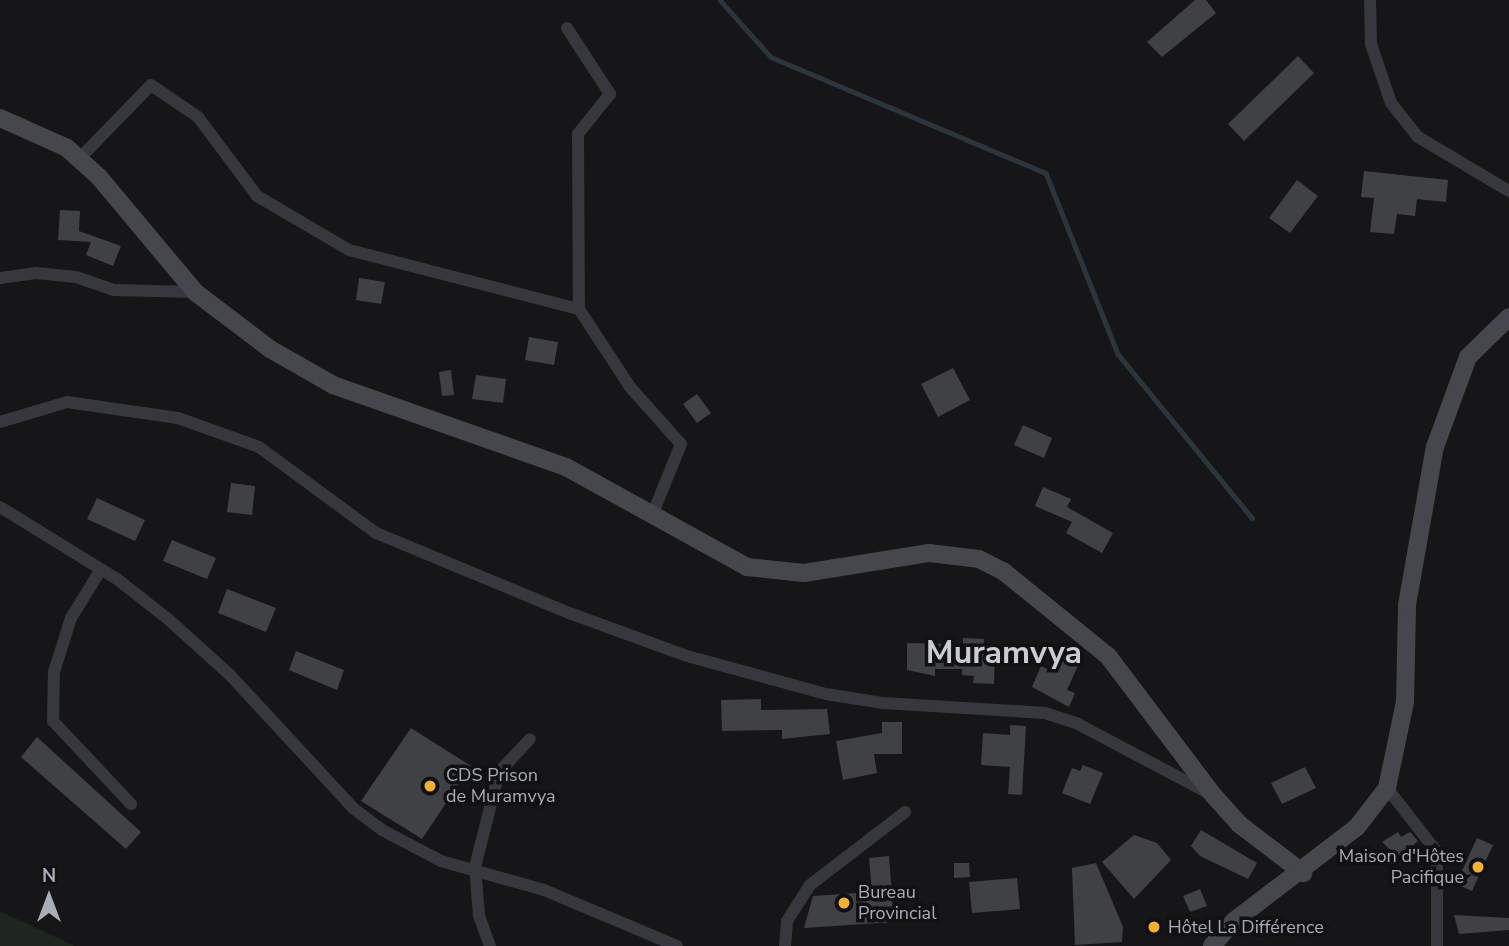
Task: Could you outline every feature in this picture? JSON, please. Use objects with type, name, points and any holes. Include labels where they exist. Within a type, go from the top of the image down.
[{"type":"main road","points":[[0,118],[30,128],[79,159],[195,292],[270,349],[333,385],[566,467],[653,513],[719,554],[771,572],[804,573],[929,553],[957,554],[991,565],[1037,594],[1108,656],[1214,796],[1239,824],[1303,873]]},
{"type":"main road","points":[[1212,946],[1234,921],[1303,873],[1357,827],[1387,788],[1405,702],[1407,605],[1434,447],[1468,357],[1509,317]]},
{"type":"street","points":[[1370,0],[1371,44],[1391,103],[1419,136],[1509,191]]},
{"type":"street","points":[[568,29],[610,94],[578,134],[579,309],[630,387],[681,444],[653,513]]},
{"type":"street","points":[[79,159],[151,85],[198,117],[257,196],[349,250],[579,309]]},
{"type":"street","points":[[0,278],[37,274],[76,277],[114,290],[195,292]]},
{"type":"street","points":[[0,422],[67,402],[178,418],[259,447],[376,533],[572,614],[688,656],[826,694],[883,703],[1045,713],[1077,724],[1214,796]]},
{"type":"street","points":[[0,506],[100,571],[202,647],[353,808],[416,851],[475,867],[661,944],[677,946]]},
{"type":"street","points":[[100,571],[71,618],[54,671],[53,721],[131,804]]},
{"type":"street","points":[[490,946],[475,867],[499,772],[530,738]]},
{"type":"street","points":[[1387,788],[1437,852],[1437,946]]},
{"type":"street","points":[[785,946],[787,921],[810,886],[905,812]]},
{"type":"shaded area","points":[[0,911],[75,946],[0,946]]},
{"type":"building","points":[[1195,0],[1206,0],[1216,13],[1162,57],[1147,42]]},
{"type":"building","points":[[1298,56],[1314,73],[1244,141],[1228,124]]},
{"type":"building","points":[[1364,171],[1448,180],[1446,202],[1417,199],[1415,216],[1397,214],[1394,234],[1370,232],[1374,198],[1361,197]]},
{"type":"building","points":[[1297,180],[1318,196],[1290,233],[1269,218]]},
{"type":"building","points":[[60,210],[80,211],[79,231],[121,246],[113,266],[86,255],[91,242],[58,240]]},
{"type":"building","points":[[359,278],[385,282],[381,304],[356,300]]},
{"type":"building","points":[[529,337],[558,342],[554,365],[525,360]]},
{"type":"building","points":[[953,368],[970,400],[938,417],[921,384]]},
{"type":"building","points":[[451,370],[454,395],[442,396],[439,372]]},
{"type":"building","points":[[476,375],[506,379],[503,403],[472,399]]},
{"type":"building","points":[[697,394],[711,413],[697,423],[683,404]]},
{"type":"building","points":[[1023,425],[1052,438],[1044,458],[1014,445]]},
{"type":"building","points":[[231,483],[255,486],[252,515],[227,512]]},
{"type":"building","points":[[1043,487],[1071,499],[1067,507],[1113,533],[1102,553],[1066,533],[1072,522],[1035,506]]},
{"type":"building","points":[[97,498],[145,520],[135,541],[87,519]]},
{"type":"building","points":[[172,540],[216,558],[207,579],[163,561]]},
{"type":"building","points":[[227,589],[276,608],[266,632],[218,613]]},
{"type":"building","points":[[963,638],[984,639],[983,650],[995,651],[994,684],[973,683],[974,676],[962,675],[962,669],[935,669],[935,676],[907,670],[907,643],[963,644]]},
{"type":"building","points":[[1065,650],[1082,657],[1067,690],[1075,693],[1069,707],[1032,687],[1041,666],[1055,673]]},
{"type":"building","points":[[296,651],[344,670],[337,690],[289,670]]},
{"type":"building","points":[[761,699],[761,710],[827,709],[830,734],[782,739],[782,730],[722,731],[721,700]]},
{"type":"building","points":[[882,722],[902,722],[902,754],[874,754],[877,773],[843,780],[836,741],[882,733]]},
{"type":"building","points":[[1010,725],[1026,726],[1022,795],[1008,794],[1010,767],[981,765],[983,733],[1010,735]]},
{"type":"building","points":[[411,728],[471,766],[422,839],[361,801]]},
{"type":"building","points":[[37,737],[141,832],[126,849],[21,757]]},
{"type":"building","points":[[1083,765],[1103,773],[1090,804],[1062,793],[1072,768],[1080,771]]},
{"type":"building","points":[[1305,767],[1316,788],[1282,804],[1271,783]]},
{"type":"building","points":[[1201,830],[1257,863],[1248,879],[1200,856],[1191,846]]},
{"type":"building","points":[[1398,832],[1401,837],[1410,832],[1418,841],[1399,858],[1382,842]]},
{"type":"building","points":[[1134,835],[1157,843],[1171,860],[1134,899],[1102,862]]},
{"type":"building","points":[[1477,838],[1493,845],[1472,891],[1456,884]]},
{"type":"building","points":[[889,856],[894,922],[804,928],[813,896],[872,892],[869,858]]},
{"type":"building","points":[[954,863],[969,863],[970,877],[954,878]]},
{"type":"building","points":[[1096,863],[1123,927],[1122,942],[1075,945],[1072,868]]},
{"type":"building","points":[[1017,878],[1020,909],[972,913],[969,882]]},
{"type":"building","points":[[1200,889],[1207,906],[1190,912],[1183,896]]},
{"type":"building","points":[[1454,915],[1509,918],[1509,930],[1459,934]]},
{"type":"waterway","points":[[720,0],[771,57],[1046,173],[1118,354],[1252,518]]},
{"type":"place","name":"CDS Prison de Muramvya","points":[[430,786]]},
{"type":"place","name":"Maison d'Hôtes Pacifique","points":[[1478,867]]},
{"type":"place","name":"Bureau Provincial","points":[[844,903]]},
{"type":"place","name":"Hôtel La Différence","points":[[1154,927]]},
{"type":"district","name":"Muramvya","points":[[1004,653]]}]
